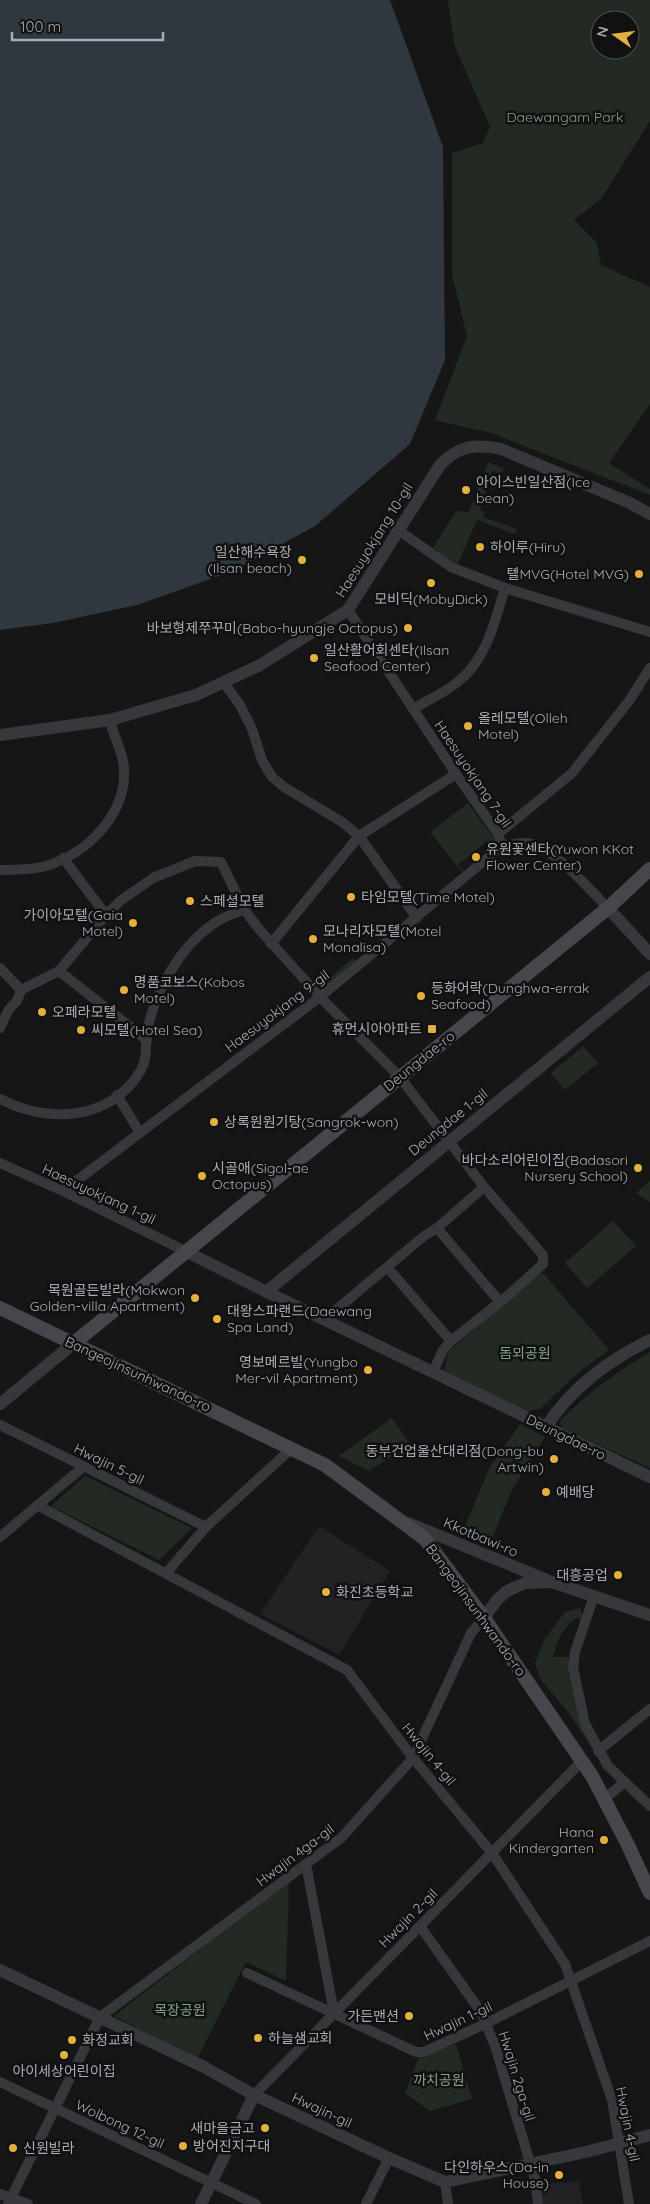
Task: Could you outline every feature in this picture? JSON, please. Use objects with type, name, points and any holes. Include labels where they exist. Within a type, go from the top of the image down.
[{"type":"main road","name":"Deungdae-ro","points":[[74,1343],[185,1250],[608,908],[650,869]]},
{"type":"main road","name":"Bangeojinsunhwando-ro","points":[[0,1308],[325,1465],[425,1539],[484,1618],[582,1762],[604,1799],[650,1892]]},
{"type":"street","name":"Haesuyokjang 10-gil","points":[[0,734],[110,720],[196,695],[260,665],[348,610],[440,465],[450,455],[466,448],[482,446],[501,449],[630,503],[650,514]]},
{"type":"street","points":[[398,530],[451,567],[505,588],[650,632]]},
{"type":"street","points":[[413,709],[460,681],[478,660],[490,637],[505,588]]},
{"type":"street","name":"Haesuyokjang 7-gil","points":[[348,610],[456,774],[498,834],[502,846],[527,843],[544,850],[572,870],[608,908]]},
{"type":"street","points":[[498,834],[572,773],[629,701],[650,668]]},
{"type":"street","points":[[224,683],[240,705],[252,729],[262,760],[272,777],[284,787],[342,822],[359,836],[417,918]]},
{"type":"street","points":[[0,870],[18,870],[46,866],[92,840],[107,824],[118,804],[124,784],[124,766],[110,720]]},
{"type":"street","points":[[271,944],[359,836],[456,774]]},
{"type":"street","name":"Haesuyokjang 9-gil","points":[[63,1191],[320,997],[502,846]]},
{"type":"street","points":[[63,858],[106,915]]},
{"type":"street","points":[[0,1028],[9,1009],[17,1001],[21,990],[59,971],[120,901],[153,878],[195,861],[221,862],[244,909],[271,944],[320,997],[400,1076],[484,1186],[543,1255],[545,1263],[451,1341],[443,1350],[433,1372]]},
{"type":"street","points":[[608,908],[650,954]]},
{"type":"street","points":[[0,1099],[19,1109],[60,1116],[88,1112],[117,1096],[132,1082],[142,1067],[147,1033],[161,990],[186,950],[215,922],[244,909]]},
{"type":"street","points":[[0,968],[21,990]]},
{"type":"street","points":[[59,971],[147,1040]]},
{"type":"street","name":"Deungdae 1-gil","points":[[266,1292],[650,977]]},
{"type":"street","points":[[117,1096],[140,1133]]},
{"type":"street","name":"Haesuyokjang 1-gil","points":[[0,1164],[63,1191],[185,1250]]},
{"type":"street","points":[[324,1320],[437,1228],[484,1186]]},
{"type":"street","points":[[437,1228],[500,1302]]},
{"type":"street","name":"Deungdae-ro","points":[[185,1250],[266,1292],[650,1477]]},
{"type":"street","points":[[387,1267],[451,1341]]},
{"type":"street","points":[[546,1427],[556,1410],[585,1381],[613,1361],[650,1340]]},
{"type":"street","points":[[0,1404],[74,1343]]},
{"type":"street","name":"Hwajin 5-gil","points":[[0,1425],[206,1527]]},
{"type":"street","points":[[166,1573],[206,1527],[292,1448]]},
{"type":"street","points":[[0,1537],[83,1467]]},
{"type":"street","name":"Hwajin 4-gil","points":[[37,1505],[347,1670],[413,1758],[492,1853],[566,1964],[612,2100],[629,2204]]},
{"type":"street","name":"Kkotbawi-ro","points":[[399,1520],[552,1582],[650,1616]]},
{"type":"street","name":"Kkotbawi-ro","points":[[484,1618],[497,1600],[507,1591],[525,1583],[552,1582]]},
{"type":"street","points":[[594,1596],[575,1652],[573,1667],[585,1724],[598,1751],[608,1766],[650,1806]]},
{"type":"street","name":"Hwajin 4ga-gil","points":[[100,2017],[341,1838],[413,1758],[471,1632],[484,1618]]},
{"type":"street","points":[[598,1751],[650,1710]]},
{"type":"street","name":"Hwajin 2-gil","points":[[254,2095],[582,1762]]},
{"type":"street","points":[[604,1799],[625,1782]]},
{"type":"street","points":[[306,1864],[334,2013]]},
{"type":"street","name":"Hwajin 2ga-gil","points":[[420,1926],[481,2012],[495,2046],[535,2179],[538,2204]]},
{"type":"street","name":"Hwajin 1-gil","points":[[248,1973],[416,2052],[424,2052],[486,2024],[650,1941]]},
{"type":"street","name":"Hwajin-gil","points":[[0,1970],[204,2067],[254,2095],[445,2182]]},
{"type":"street","points":[[9,2201],[100,2017]]},
{"type":"street","name":"Wolbong 12-gil","points":[[0,2082],[256,2204]]},
{"type":"street","points":[[201,2204],[254,2095]]},
{"type":"street","points":[[448,2204],[445,2182],[530,2164],[650,2134]]},
{"type":"street","points":[[366,2204],[389,2158]]},
{"type":"street","points":[[0,2194],[9,2201],[28,2204]]},
{"type":"shaded area","points":[[0,0],[390,0],[443,147],[445,360],[410,444],[315,526],[233,571],[137,605],[53,623],[0,630]]},
{"type":"shaded area","name":"화진초등학교","points":[[319,1526],[390,1571],[339,1655],[260,1614]]},
{"type":"shaded area","points":[[579,2181],[583,2204],[543,2204],[540,2185]]},
{"type":"green space","name":"Daewangam Park","points":[[448,0],[650,0],[650,121],[601,199],[574,220],[597,243],[601,265],[650,287],[650,404],[609,463],[650,489],[650,495],[491,433],[435,420],[467,336],[452,275],[452,153],[483,143],[490,127],[454,44]]},
{"type":"green space","points":[[488,462],[504,469],[501,474],[492,471],[480,510],[485,512],[483,517],[517,529],[515,534],[477,520],[457,566],[433,548],[456,511],[469,512]]},
{"type":"green space","points":[[468,803],[495,840],[494,849],[464,875],[430,832]],"holes":[[[487,841],[493,848],[464,873],[458,865]]]},
{"type":"green space","points":[[352,958],[357,963],[326,987],[323,985]]},
{"type":"green space","points":[[583,1046],[598,1063],[565,1090],[551,1073]]},
{"type":"green space","points":[[650,1181],[650,1202],[636,1193]]},
{"type":"green space","points":[[613,1221],[636,1246],[587,1288],[565,1263]]},
{"type":"green space","name":"돔뫼공원","points":[[542,1272],[609,1350],[579,1372],[540,1409],[525,1411],[443,1374],[448,1352]]},
{"type":"green space","points":[[650,1352],[650,1468],[562,1428],[560,1421],[581,1401],[614,1375]]},
{"type":"green space","points":[[392,1418],[410,1444],[369,1471],[339,1456]]},
{"type":"green space","points":[[520,1424],[545,1437],[511,1492],[488,1548],[461,1535],[490,1467]]},
{"type":"green space","points":[[85,1476],[192,1528],[159,1560],[51,1506]]},
{"type":"green space","points":[[580,1608],[582,1614],[581,1621],[578,1617],[568,1625],[556,1645],[553,1657],[568,1657],[596,1754],[569,1713],[540,1679],[535,1663],[544,1640],[565,1612]]},
{"type":"green space","name":"목장공원","points":[[289,1880],[286,1981],[246,1962],[197,2059],[114,2016]]},
{"type":"green space","name":"까치공원","points":[[456,2044],[472,2099],[430,2111],[405,2093],[419,2057]]},
{"type":"place","name":"아이스빈일산점(Ice bean)","points":[[466,490]]},
{"type":"place","name":"하이루(Hiru)","points":[[480,547]]},
{"type":"place","name":"일산해수욕장 (Ilsan beach)","points":[[302,560]]},
{"type":"place","name":"텔MVG(Hotel MVG)","points":[[639,574]]},
{"type":"place","name":"모비딕(MobyDick)","points":[[431,583]]},
{"type":"place","name":"바보형제쭈꾸미(Babo-hyungje Octopus)","points":[[408,628]]},
{"type":"place","name":"일산활어회센타(Ilsan Seafood Center)","points":[[314,658]]},
{"type":"place","name":"올레모텔(Olleh Motel)","points":[[468,726]]},
{"type":"place","name":"유원꽃센타(Yuwon KKot Flower Center)","points":[[476,857]]},
{"type":"place","name":"타임모텔(Time Motel)","points":[[351,897]]},
{"type":"place","name":"스페셜모텔","points":[[190,901]]},
{"type":"place","name":"가이아모텔(Gaia Motel)","points":[[133,923]]},
{"type":"place","name":"모나리자모텔(Motel Monalisa)","points":[[313,939]]},
{"type":"place","name":"명품코보스(Kobos Motel)","points":[[124,990]]},
{"type":"place","name":"등화어락(Dunghwa-errak Seafood)","points":[[421,996]]},
{"type":"place","name":"오페라모텔","points":[[42,1012]]},
{"type":"place","name":"휴먼시아아파트","points":[[432,1029]]},
{"type":"place","name":"씨모텔(Hotel Sea)","points":[[81,1030]]},
{"type":"place","name":"상록원원기탕(Sangrok-won)","points":[[214,1122]]},
{"type":"place","name":"바다소리어린이집(Badasori Nursery School)","points":[[638,1168]]},
{"type":"place","name":"시골애(Sigol-ae Octopus)","points":[[202,1176]]},
{"type":"place","name":"목원골든빌라(Mokwon Golden-villa Apartment)","points":[[195,1298]]},
{"type":"place","name":"대왕스파랜드(Daewang Spa Land)","points":[[217,1319]]},
{"type":"place","name":"영보메르빌(Yungbo Mer-vil Apartment)","points":[[368,1370]]},
{"type":"place","name":"동부건업울산대리점(Dong-bu Artwin)","points":[[554,1459]]},
{"type":"place","name":"예배당","points":[[546,1492]]},
{"type":"place","name":"대흥공업","points":[[618,1575]]},
{"type":"place","name":"화진초등학교","points":[[326,1592]]},
{"type":"place","name":"Hana Kindergarten","points":[[604,1840]]},
{"type":"place","name":"가든맨션","points":[[409,2016]]},
{"type":"place","name":"하늘샘교회","points":[[258,2038]]},
{"type":"place","name":"화정교회","points":[[72,2040]]},
{"type":"place","name":"아이세상어린이집","points":[[64,2055]]},
{"type":"place","name":"새마을금고","points":[[265,2128]]},
{"type":"place","name":"방어진지구대","points":[[183,2146]]},
{"type":"place","name":"신원빌라","points":[[13,2148]]},
{"type":"place","name":"다인하우스(Da-in House)","points":[[559,2175]]}]
